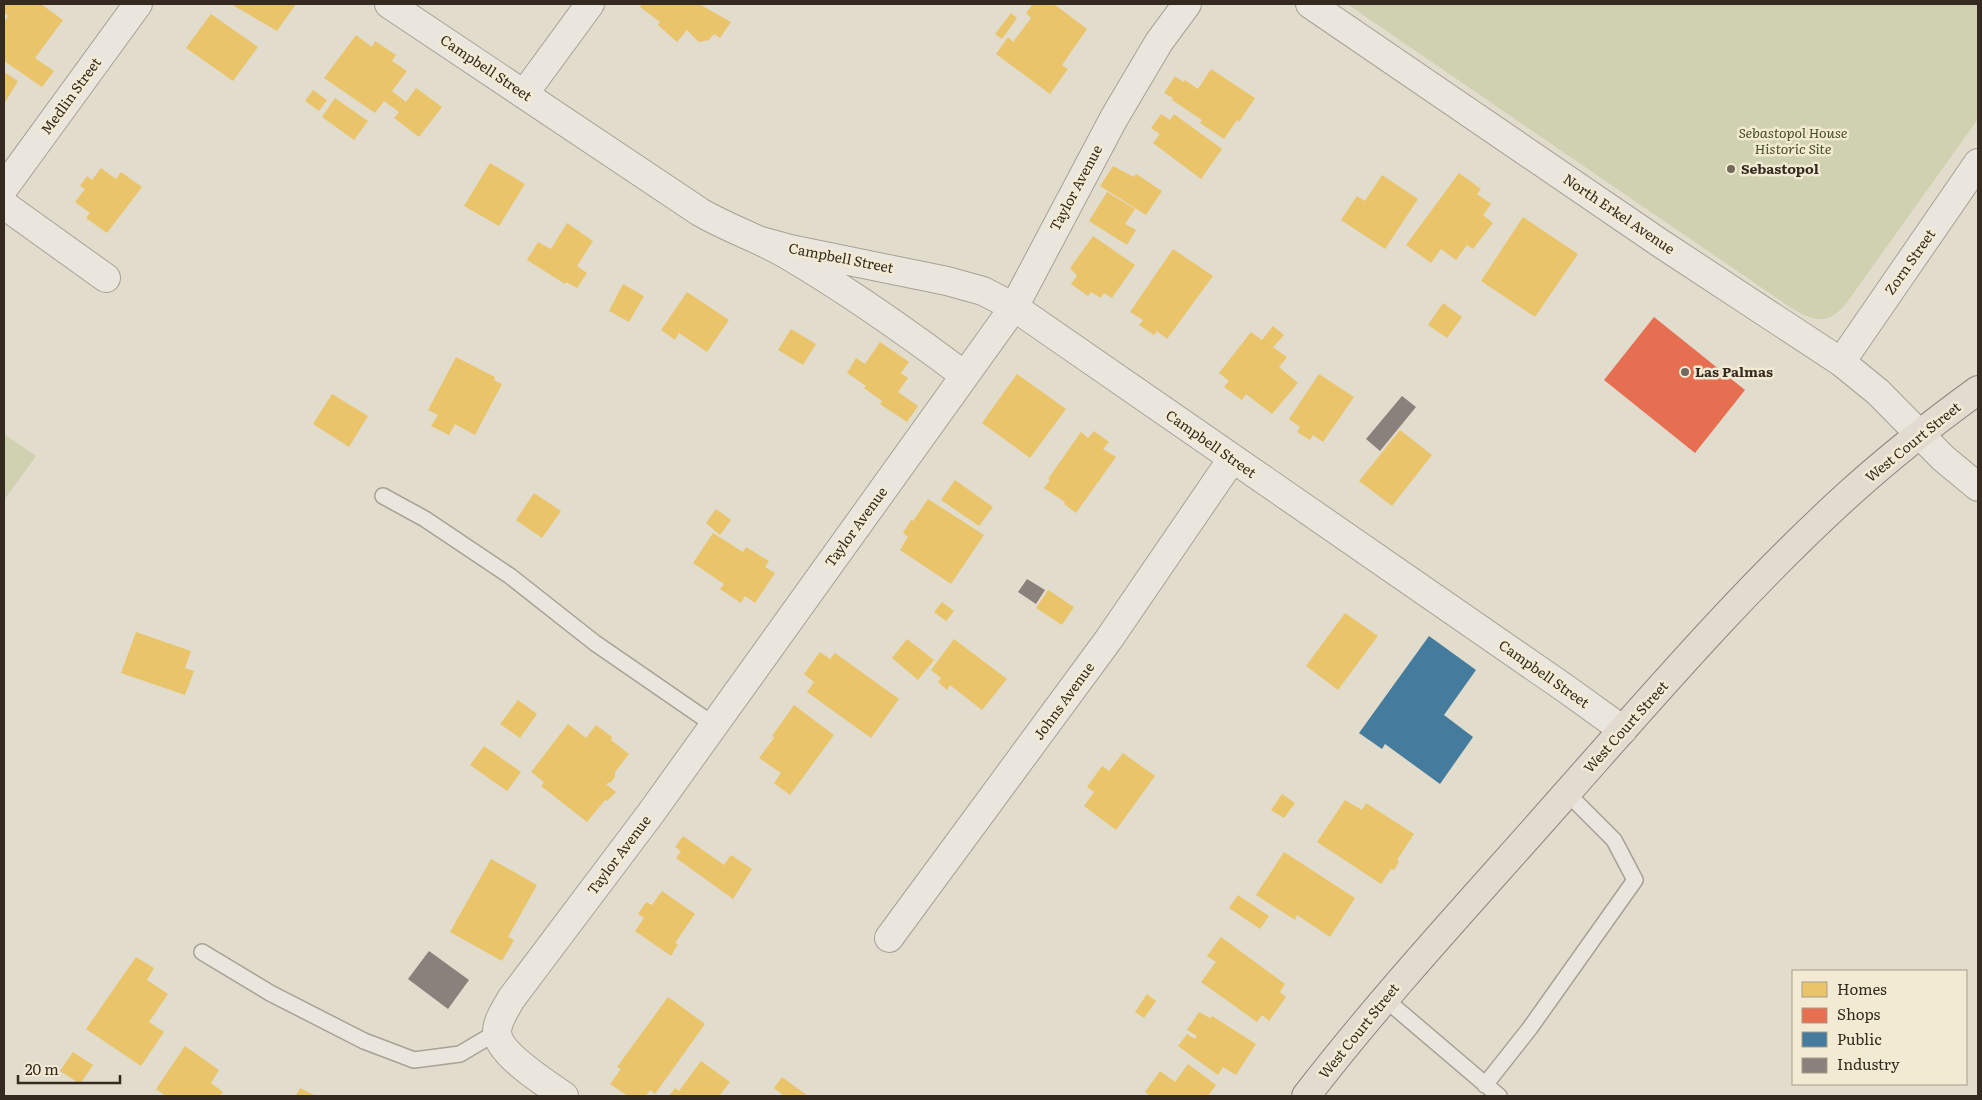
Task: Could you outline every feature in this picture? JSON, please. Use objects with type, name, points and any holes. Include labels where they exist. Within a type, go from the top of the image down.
[{"type":"main road","name":"West Court Street","points":[[1306,1096],[1414,964],[1701,643],[1787,554],[1851,492],[1919,433],[1978,390]]},
{"type":"street","name":"Medlin Street","points":[[4,188],[138,4]]},
{"type":"street","name":"Campbell Street","points":[[390,4],[700,212],[729,228],[762,241],[790,249],[947,281],[983,291],[1014,307],[1623,730]]},
{"type":"street","points":[[524,94],[590,4]]},
{"type":"street","name":"Taylor Avenue","points":[[497,1032],[502,1016],[511,999],[651,813],[1014,307],[1114,118],[1158,42],[1187,4]]},
{"type":"street","name":"North Erkel Avenue","points":[[1310,4],[1660,243],[1841,362],[1878,392],[1943,458],[1978,487]]},
{"type":"street","name":"Zorn Street","points":[[1841,362],[1978,163]]},
{"type":"street","points":[[4,205],[106,278]]},
{"type":"street","name":"Campbell Street","points":[[762,241],[881,316],[964,375]]},
{"type":"street","name":"Johns Avenue","points":[[889,938],[1109,639],[1232,459]]},
{"type":"street","points":[[497,1032],[502,1044],[512,1056],[564,1096]]},
{"type":"lane","points":[[383,496],[425,519],[510,576],[595,643],[714,725]]},
{"type":"lane","points":[[1485,1085],[1530,1028],[1635,880],[1614,840],[1568,792]]},
{"type":"lane","points":[[202,952],[270,993],[364,1041],[414,1060],[460,1054],[497,1032]]},
{"type":"lane","points":[[1385,999],[1499,1096]]},
{"type":"green space","name":"Sebastopol House Historic Site","points":[[1347,4],[1978,4],[1978,119],[1845,305],[1837,313],[1829,317],[1813,318],[1798,312],[1781,301]]},
{"type":"green space","points":[[4,434],[36,456],[4,500]]},
{"type":"building: Homes","points":[[4,4],[41,4],[63,20],[35,58],[54,71],[42,87],[4,61],[4,22],[8,16],[4,13]]},
{"type":"building: Homes","points":[[231,4],[296,4],[277,31]]},
{"type":"building: Homes","points":[[642,4],[699,4],[731,22],[720,38],[714,34],[709,40],[699,42],[687,30],[677,42],[658,25],[660,22],[640,7]]},
{"type":"building: Homes","points":[[1033,4],[1054,4],[1087,29],[1062,65],[1068,69],[1050,94],[996,54],[1008,37],[1013,42],[1031,18],[1026,13]]},
{"type":"building: Homes","points":[[1011,13],[1017,18],[1002,39],[995,34]]},
{"type":"building: Homes","points":[[211,14],[258,47],[233,81],[186,48]]},
{"type":"building: Homes","points":[[356,35],[372,47],[375,41],[396,55],[392,61],[407,71],[392,91],[406,102],[416,88],[442,107],[419,137],[394,118],[399,112],[384,101],[375,113],[324,78]]},
{"type":"building: Homes","points":[[1211,69],[1255,98],[1239,122],[1237,120],[1224,139],[1200,123],[1202,120],[1164,93],[1175,76],[1198,89]]},
{"type":"building: Homes","points":[[4,72],[18,81],[4,104]]},
{"type":"building: Homes","points":[[313,90],[327,100],[319,111],[305,101]]},
{"type":"building: Homes","points":[[335,98],[368,121],[354,140],[322,117]]},
{"type":"building: Homes","points":[[1161,114],[1170,120],[1174,114],[1222,149],[1201,179],[1153,143],[1160,134],[1151,128]]},
{"type":"building: Homes","points":[[490,163],[525,184],[499,226],[464,206]]},
{"type":"building: Homes","points":[[1113,166],[1134,177],[1136,174],[1162,191],[1146,215],[1100,186]]},
{"type":"building: Homes","points":[[101,168],[116,179],[121,172],[142,187],[107,233],[86,218],[90,213],[75,202],[85,189],[80,186],[87,176],[92,180]]},
{"type":"building: Homes","points":[[1459,173],[1481,189],[1477,194],[1491,204],[1483,215],[1493,223],[1473,249],[1467,245],[1456,260],[1441,249],[1431,263],[1406,245]]},
{"type":"building: Homes","points":[[1382,175],[1418,199],[1385,249],[1341,220],[1357,196],[1365,201]]},
{"type":"building: Homes","points":[[1107,192],[1135,209],[1125,224],[1136,230],[1127,245],[1089,221]]},
{"type":"building: Homes","points":[[1523,217],[1578,254],[1535,317],[1481,281]]},
{"type":"building: Homes","points":[[567,223],[593,241],[577,266],[587,273],[577,288],[566,282],[565,284],[527,260],[538,242],[551,249]]},
{"type":"building: Homes","points":[[1093,236],[1135,265],[1112,298],[1104,293],[1101,298],[1091,292],[1088,296],[1071,284],[1077,276],[1070,268]]},
{"type":"building: Homes","points":[[1173,249],[1213,276],[1167,339],[1157,331],[1154,335],[1139,325],[1143,320],[1130,312]]},
{"type":"building: Homes","points":[[623,284],[644,296],[629,322],[609,311]]},
{"type":"building: Homes","points":[[687,292],[729,320],[707,352],[679,333],[675,340],[661,330]]},
{"type":"building: Homes","points":[[1443,303],[1462,317],[1447,338],[1428,325]]},
{"type":"building: Homes","points":[[1273,326],[1284,335],[1273,347],[1287,357],[1279,367],[1298,383],[1272,414],[1246,394],[1242,400],[1224,387],[1229,381],[1219,373],[1251,332],[1262,340]]},
{"type":"building: Homes","points":[[791,329],[816,344],[803,365],[778,350]]},
{"type":"building: Homes","points":[[880,342],[909,362],[901,373],[908,378],[898,392],[918,406],[907,422],[880,404],[882,401],[864,388],[866,386],[847,373],[856,358],[865,364]]},
{"type":"building: Homes","points":[[456,357],[495,377],[494,380],[502,384],[475,435],[455,424],[449,435],[431,426],[438,415],[428,410]]},
{"type":"building: Homes","points":[[1017,374],[1066,409],[1030,458],[982,423]]},
{"type":"building: Homes","points":[[1319,374],[1354,397],[1323,442],[1313,435],[1310,440],[1297,432],[1300,427],[1289,419]]},
{"type":"building: Homes","points":[[332,394],[368,416],[349,447],[313,424]]},
{"type":"building: Homes","points":[[1400,430],[1432,455],[1392,506],[1359,481]]},
{"type":"building: Homes","points":[[1094,431],[1109,442],[1103,449],[1116,457],[1076,513],[1064,504],[1065,502],[1044,488],[1050,480],[1048,479],[1081,432],[1088,438]]},
{"type":"building: Homes","points":[[955,480],[993,507],[979,526],[941,500]]},
{"type":"building: Homes","points":[[534,493],[561,511],[542,538],[516,520]]},
{"type":"building: Homes","points":[[928,499],[984,535],[951,584],[900,550],[908,537],[903,533]]},
{"type":"building: Homes","points":[[716,509],[731,520],[720,535],[706,523]]},
{"type":"building: Homes","points":[[713,533],[743,552],[746,547],[769,561],[765,567],[775,573],[755,603],[745,596],[741,603],[720,589],[724,584],[693,563]]},
{"type":"building: Homes","points":[[1048,590],[1074,607],[1062,625],[1036,608]]},
{"type":"building: Homes","points":[[942,602],[954,611],[946,621],[934,612]]},
{"type":"building: Homes","points":[[1345,613],[1378,636],[1338,690],[1306,666]]},
{"type":"building: Homes","points":[[136,632],[191,651],[185,668],[194,671],[185,695],[121,673]]},
{"type":"building: Homes","points":[[907,639],[934,660],[918,680],[892,658]]},
{"type":"building: Homes","points":[[954,639],[1007,679],[982,710],[950,685],[947,690],[938,682],[941,678],[931,670]]},
{"type":"building: Homes","points":[[820,652],[830,659],[835,653],[899,699],[871,738],[807,692],[814,682],[804,674]]},
{"type":"building: Homes","points":[[518,700],[537,714],[520,738],[500,724]]},
{"type":"building: Homes","points":[[794,705],[834,735],[790,795],[774,783],[781,773],[759,758]]},
{"type":"building: Homes","points":[[568,724],[586,738],[596,725],[612,737],[611,740],[629,754],[615,772],[615,777],[606,784],[616,792],[607,801],[605,800],[587,822],[541,786],[544,782],[531,772]]},
{"type":"building: Homes","points":[[484,746],[521,772],[507,791],[470,765]]},
{"type":"building: Homes","points":[[1123,753],[1155,776],[1116,830],[1084,806],[1094,792],[1087,787],[1102,766],[1109,771]]},
{"type":"building: Homes","points":[[1282,794],[1295,803],[1284,818],[1271,810]]},
{"type":"building: Homes","points":[[1345,800],[1362,810],[1366,803],[1414,834],[1397,860],[1399,862],[1394,870],[1391,869],[1381,884],[1317,842]]},
{"type":"building: Homes","points":[[683,836],[724,865],[731,855],[752,869],[733,899],[676,858],[681,851],[675,847]]},
{"type":"building: Homes","points":[[1284,852],[1355,898],[1330,937],[1297,915],[1295,920],[1256,895]]},
{"type":"building: Homes","points":[[491,859],[537,885],[508,937],[514,940],[502,961],[450,932]]},
{"type":"building: Homes","points":[[662,891],[695,914],[675,943],[678,944],[671,956],[635,931],[644,918],[638,914],[646,902],[652,905]]},
{"type":"building: Homes","points":[[1238,895],[1269,916],[1260,929],[1229,908]]},
{"type":"building: Homes","points":[[1221,937],[1285,984],[1280,992],[1286,997],[1269,1021],[1262,1015],[1257,1022],[1201,982],[1216,962],[1207,956]]},
{"type":"building: Homes","points":[[136,957],[154,968],[147,980],[168,994],[149,1022],[164,1032],[141,1066],[86,1029]]},
{"type":"building: Homes","points":[[1147,994],[1156,1001],[1144,1018],[1135,1012]]},
{"type":"building: Homes","points":[[668,997],[705,1024],[655,1094],[650,1090],[646,1096],[628,1096],[610,1084],[621,1069],[617,1067]]},
{"type":"building: Homes","points":[[1199,1012],[1210,1018],[1212,1016],[1256,1044],[1236,1075],[1223,1067],[1218,1075],[1178,1046],[1187,1034],[1195,1039],[1197,1036],[1187,1030]]},
{"type":"building: Homes","points":[[185,1046],[219,1070],[211,1083],[223,1092],[220,1096],[166,1096],[156,1089]]},
{"type":"building: Homes","points":[[73,1052],[93,1065],[80,1084],[60,1071]]},
{"type":"building: Homes","points":[[701,1061],[730,1082],[719,1096],[669,1096],[675,1088],[679,1091]]},
{"type":"building: Homes","points":[[1188,1064],[1216,1085],[1208,1096],[1150,1096],[1145,1092],[1160,1071],[1175,1082]]},
{"type":"building: Homes","points":[[782,1077],[808,1096],[784,1096],[774,1088]]},
{"type":"building: Homes","points":[[300,1088],[316,1096],[296,1096]]},
{"type":"building: Shops","points":[[1654,317],[1745,390],[1695,453],[1604,380]]},
{"type":"building: Public","points":[[1429,636],[1476,670],[1444,715],[1473,737],[1440,784],[1385,744],[1382,749],[1359,733]]},
{"type":"building: Industry","points":[[1402,396],[1416,407],[1380,451],[1366,439]]},
{"type":"building: Industry","points":[[1027,579],[1045,590],[1036,604],[1018,592]]},
{"type":"building: Industry","points":[[429,951],[469,980],[448,1009],[408,979]]},
{"type":"place","name":"Sebastopol","points":[[1731,169]]},
{"type":"place","name":"Las Palmas","points":[[1685,372]]}]
